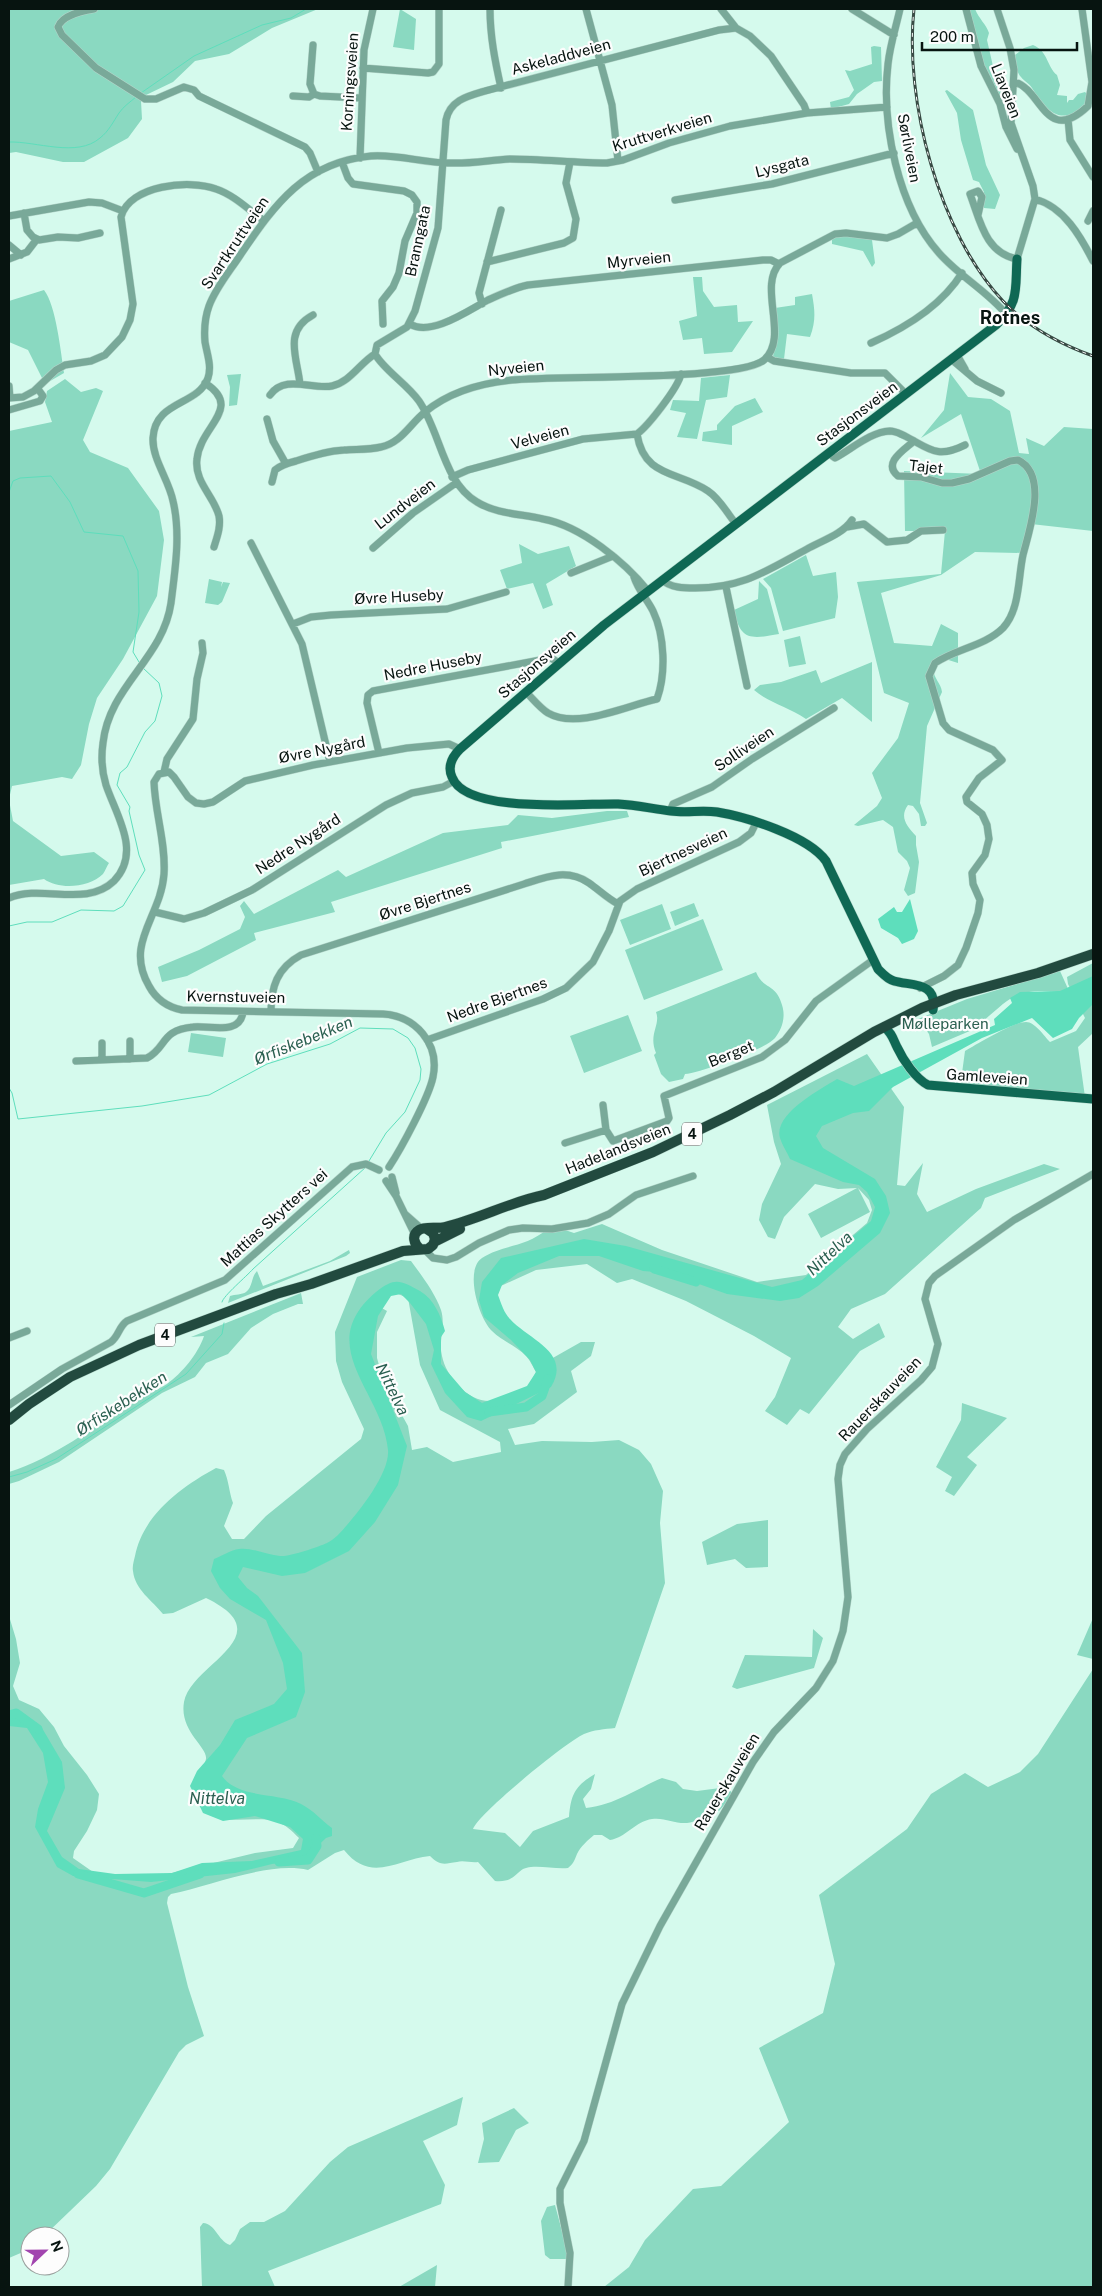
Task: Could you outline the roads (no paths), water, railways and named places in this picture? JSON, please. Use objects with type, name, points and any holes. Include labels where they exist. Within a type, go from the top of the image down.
[{"type":"highway","name":"Hadelandsveien","points":[[294,1288],[304,1282],[404,1244],[420,1232],[449,1226],[544,1194],[632,1160],[699,1131],[931,1006],[1093,954]]},
{"type":"highway","name":"Hadelandsveien","points":[[9,1420],[43,1395],[79,1373],[119,1353],[294,1288],[311,1284],[403,1251],[428,1246],[456,1231],[528,1204],[544,1194]]},
{"type":"highway","points":[[420,1232],[434,1235],[428,1246],[414,1243],[420,1232]]},
{"type":"highway","name":"Hadelandsveien","points":[[9,1428],[43,1395]]},
{"type":"main road","name":"Stasjonsveien","points":[[454,781],[450,771],[450,764],[460,749],[604,625],[954,357],[1006,314],[1015,298],[1017,259]]},
{"type":"main road","points":[[454,781],[468,792],[509,803],[537,806],[622,804],[670,811],[719,812],[796,837],[819,853],[832,873],[872,960],[881,973],[890,980],[920,987],[929,992],[931,1006]]},
{"type":"main road","name":"Gamleveien","points":[[886,1030],[922,1082],[928,1085],[1093,1099]]},
{"type":"street","points":[[94,9],[67,18],[60,22],[58,27],[62,35],[96,68],[147,100],[159,98],[184,87],[194,90],[199,96],[305,147],[310,153],[318,172]]},
{"type":"street","name":"Korningsveien","points":[[360,158],[364,50],[373,9]]},
{"type":"street","points":[[363,68],[428,74],[434,72],[439,64],[439,9]]},
{"type":"street","points":[[490,9],[493,53],[501,88]]},
{"type":"street","points":[[586,9],[612,104],[618,161]]},
{"type":"street","points":[[721,9],[736,28],[750,36],[771,56],[804,105],[807,113]]},
{"type":"street","points":[[852,9],[894,35]]},
{"type":"street","name":"Sørliveien","points":[[900,9],[887,73],[887,107],[901,188],[917,223],[939,253],[994,300],[1006,314]]},
{"type":"street","name":"Liaveien","points":[[966,9],[981,66],[1000,104],[1006,127],[1017,150],[1021,148]]},
{"type":"street","points":[[978,215],[984,232],[992,246],[1006,256],[1017,259],[1035,199],[1033,186],[1010,117],[1015,82],[1012,57],[997,9]]},
{"type":"street","points":[[1015,82],[1024,86],[1047,113],[1056,118],[1068,119],[1081,113],[1091,105],[1092,82],[1082,9]]},
{"type":"street","name":"Askeladdveien","points":[[444,163],[446,120],[451,108],[467,97],[719,30],[736,28]]},
{"type":"street","points":[[313,44],[310,84],[314,94]]},
{"type":"street","points":[[293,96],[309,97],[314,94],[361,98]]},
{"type":"street","name":"Kruttverkveien","points":[[444,163],[509,159],[570,162],[618,161],[709,130],[807,113],[887,107]]},
{"type":"street","points":[[1068,119],[1070,140],[1093,177]]},
{"type":"street","name":"Lysgata","points":[[675,200],[772,184],[894,153]]},
{"type":"street","name":"Svartkruttveien","points":[[205,383],[209,371],[205,333],[210,306],[217,291],[264,220],[289,192],[318,172],[342,162],[360,158],[390,156],[444,163]]},
{"type":"street","points":[[342,162],[348,178],[353,184],[404,191],[412,195],[417,202],[417,213],[405,241],[398,278],[382,301],[383,324]]},
{"type":"street","points":[[486,262],[567,242],[573,238],[576,219],[566,182],[570,162]]},
{"type":"street","name":"Branngata","points":[[410,324],[438,228],[444,163]]},
{"type":"street","points":[[9,386],[9,398],[26,395],[38,389],[62,366],[92,361],[109,353],[119,342],[132,315],[133,299],[122,233],[123,211],[130,200],[143,192],[194,184],[211,187],[227,194],[264,220]]},
{"type":"street","points":[[1035,199],[1048,205],[1071,225],[1084,242],[1093,261]]},
{"type":"street","points":[[9,216],[93,202],[123,211]]},
{"type":"street","points":[[482,304],[479,293],[501,210]]},
{"type":"street","points":[[1088,221],[1093,211]]},
{"type":"street","points":[[24,214],[27,230],[37,239],[78,238],[100,233]]},
{"type":"street","points":[[906,394],[885,373],[851,373],[774,361],[767,357],[774,333],[772,279],[779,264],[836,234],[846,233],[873,238],[888,238],[917,223]]},
{"type":"street","points":[[9,260],[29,251],[37,239]]},
{"type":"street","points":[[9,245],[21,255]]},
{"type":"street","name":"Myrveien","points":[[410,324],[420,327],[435,326],[454,319],[510,291],[535,284],[768,260],[779,264]]},
{"type":"street","points":[[872,343],[916,320],[952,286],[962,273]]},
{"type":"street","points":[[300,384],[295,354],[295,333],[301,322],[313,315]]},
{"type":"street","points":[[410,324],[378,344],[374,349],[375,354],[408,387],[425,411],[454,480],[471,498],[483,506],[564,525],[612,556],[634,577],[646,593],[655,616],[659,634],[663,680],[657,700],[601,716],[563,717],[548,713],[526,692]]},
{"type":"street","points":[[270,396],[281,387],[300,384],[326,387],[339,384],[375,354]]},
{"type":"street","name":"Nyveien","points":[[286,464],[332,451],[385,446],[400,438],[425,411],[437,402],[496,382],[681,374],[746,367],[759,363],[767,357]]},
{"type":"street","points":[[954,357],[961,369],[978,381],[1001,393]]},
{"type":"street","points":[[681,374],[671,392],[643,429],[636,434],[642,453],[649,463],[660,470],[709,492],[736,524]]},
{"type":"street","points":[[9,898],[34,892],[82,895],[94,893],[113,882],[122,869],[127,853],[126,842],[106,783],[102,751],[110,713],[162,636],[168,619],[177,538],[174,505],[155,451],[153,434],[156,424],[164,413],[195,394],[205,383],[217,392],[222,401],[221,409],[199,448],[196,462],[200,480],[219,516],[219,530],[214,547]]},
{"type":"street","points":[[9,410],[40,401],[43,396],[38,389]]},
{"type":"street","points":[[267,419],[273,441],[286,464],[275,470],[272,482]]},
{"type":"street","name":"Tajet","points":[[828,454],[835,458],[870,438],[890,431],[896,432],[932,452],[941,453],[965,445]]},
{"type":"street","name":"Velveien","points":[[454,480],[468,470],[577,440],[636,434]]},
{"type":"street","name":"Tajet","points":[[914,441],[894,458],[893,472],[898,476],[921,478],[942,483],[969,479],[1010,461],[1018,460],[1028,466],[1031,472],[1035,510],[1023,556],[1018,589],[1008,621],[993,635],[942,658],[935,663],[929,676],[943,723],[949,730],[993,750],[1002,760],[979,778],[966,797],[967,802],[982,814],[987,825],[989,839],[985,855],[972,874],[973,884],[978,894],[980,905],[966,948],[954,969],[920,987]]},
{"type":"street","name":"Lundveien","points":[[373,548],[454,480]]},
{"type":"street","points":[[847,526],[852,520]]},
{"type":"street","points":[[662,580],[671,586],[726,587],[751,578],[847,526],[864,524],[872,529],[882,540],[890,542],[907,540],[921,531],[943,530]]},
{"type":"street","points":[[252,543],[293,624],[305,654],[330,762]]},
{"type":"street","points":[[571,573],[612,556]]},
{"type":"street","points":[[726,587],[747,686]]},
{"type":"street","name":"Øvre Huseby","points":[[293,624],[312,617],[331,615],[447,609],[506,592]]},
{"type":"street","points":[[164,772],[167,759],[193,719],[197,679],[203,654],[202,643]]},
{"type":"street","name":"Nedre Huseby","points":[[379,753],[367,703],[368,696],[373,691],[551,658],[560,663]]},
{"type":"street","name":"Solliveien","points":[[670,811],[674,804],[712,787],[752,759],[834,708]]},
{"type":"street","name":"Øvre Nygård","points":[[164,772],[173,775],[186,795],[196,803],[204,804],[213,802],[245,781],[330,762],[379,753],[449,744],[460,749]]},
{"type":"street","name":"Kvernstuveien","points":[[164,772],[157,775],[154,782],[164,867],[161,895],[141,940],[139,957],[144,976],[157,997],[169,1006],[182,1010],[352,1012],[394,1015],[412,1023],[427,1040]]},
{"type":"street","name":"Nedre Nygård","points":[[155,912],[184,919],[197,916],[252,890],[386,804],[412,793],[443,787],[454,781]]},
{"type":"street","name":"Bjertnesveien","points":[[618,904],[622,898],[632,891],[741,840],[751,833],[756,823]]},
{"type":"street","name":"Øvre Bjertnes","points":[[271,1012],[272,990],[275,980],[286,966],[300,955],[524,884],[569,874],[586,881],[618,904]]},
{"type":"street","name":"Nedre Bjertnes","points":[[427,1040],[534,1003],[566,988],[585,972],[596,958],[618,904]]},
{"type":"street","name":"Berget","points":[[606,1130],[613,1141],[667,1121],[669,1118],[664,1096],[762,1057],[785,1040],[816,1001],[872,960]]},
{"type":"street","points":[[76,1061],[147,1058],[153,1055],[166,1036],[192,1027],[235,1026],[240,1021],[243,1012]]},
{"type":"street","points":[[389,1167],[432,1082],[433,1060],[427,1040]]},
{"type":"street","points":[[130,1041],[130,1059]]},
{"type":"street","points":[[102,1044],[102,1060]]},
{"type":"street","points":[[565,1143],[606,1130],[603,1104]]},
{"type":"street","name":"Mattias Skytters vei","points":[[9,1405],[52,1375],[114,1340],[122,1325],[127,1321],[225,1280],[355,1166],[363,1164],[379,1170]]},
{"type":"street","name":"Rauerskauveien","points":[[568,2287],[569,2243],[561,2209],[560,2190],[584,2141],[618,2014],[629,1986],[660,1926],[763,1746],[822,1680],[837,1653],[844,1624],[848,1587],[838,1472],[842,1458],[867,1429],[921,1380],[932,1367],[938,1344],[926,1307],[926,1291],[929,1283],[943,1269],[1001,1228],[1093,1174]]},
{"type":"street","points":[[428,1246],[431,1257],[441,1260],[452,1259],[479,1243],[508,1230],[523,1228],[552,1229],[594,1221],[609,1214],[636,1195],[693,1176]]},
{"type":"street","points":[[389,1179],[405,1214],[420,1232]]},
{"type":"street","points":[[9,1338],[27,1331]]},
{"type":"water","points":[[910,899],[918,931],[914,939],[902,944],[898,938],[881,928],[878,919],[894,907],[897,912],[902,912]]},
{"type":"water","name":"Nittelva","points":[[1093,976],[1093,1004],[1079,1018],[1072,1029],[1053,1038],[1032,1018],[982,1038],[893,1087],[869,1111],[853,1113],[822,1126],[816,1136],[823,1148],[875,1179],[886,1196],[890,1213],[880,1233],[818,1286],[799,1298],[780,1301],[727,1294],[668,1273],[643,1271],[599,1256],[559,1256],[518,1273],[502,1285],[498,1295],[504,1311],[510,1319],[546,1348],[552,1356],[556,1365],[556,1375],[551,1387],[481,1421],[467,1417],[445,1393],[431,1364],[434,1350],[426,1324],[401,1294],[391,1296],[378,1316],[371,1354],[407,1446],[398,1485],[375,1522],[349,1551],[305,1573],[282,1576],[243,1567],[238,1577],[247,1588],[258,1596],[302,1653],[305,1692],[296,1717],[247,1738],[222,1776],[229,1783],[248,1792],[292,1800],[301,1804],[332,1828],[332,1836],[326,1838],[303,1860],[272,1864],[235,1873],[151,1882],[73,1876],[57,1867],[35,1827],[38,1809],[48,1782],[43,1753],[27,1728],[9,1726],[9,1717],[18,1717],[42,1728],[62,1762],[65,1788],[47,1831],[62,1857],[79,1869],[115,1874],[172,1873],[202,1863],[252,1861],[301,1850],[303,1839],[290,1827],[255,1816],[223,1821],[203,1813],[190,1786],[197,1771],[220,1745],[235,1720],[274,1704],[287,1689],[283,1663],[266,1620],[230,1599],[220,1588],[211,1571],[214,1559],[236,1550],[249,1549],[284,1556],[327,1543],[335,1538],[345,1527],[374,1490],[384,1469],[388,1450],[375,1408],[356,1370],[350,1350],[350,1331],[358,1312],[376,1292],[388,1284],[398,1282],[413,1287],[425,1294],[439,1314],[445,1331],[441,1337],[441,1364],[465,1392],[482,1403],[527,1386],[536,1372],[530,1360],[511,1340],[484,1317],[479,1300],[482,1282],[501,1258],[584,1239],[626,1246],[772,1287],[802,1280],[871,1221],[875,1207],[867,1192],[859,1185],[843,1182],[790,1159],[780,1138],[780,1129],[791,1111],[837,1079],[854,1086],[995,1025],[994,1019],[1012,1003],[1010,998],[1020,992],[1060,991]]},
{"type":"waterway","name":"Ørfiskebekken","points":[[141,93],[194,56],[262,25],[291,18],[306,9]]},
{"type":"waterway","name":"Ørfiskebekken","points":[[9,142],[68,148],[91,144],[103,135],[121,111],[136,97]]},
{"type":"waterway","name":"Ørfiskebekken","points":[[9,492],[13,481],[20,478],[51,476],[70,502],[84,532],[123,536],[138,571],[139,612],[133,652],[139,662]]},
{"type":"waterway","name":"Ørfiskebekken","points":[[9,926],[27,922],[52,922],[81,910],[114,911],[123,906],[145,870],[139,855],[129,811],[130,807],[117,785],[120,773],[127,767],[145,732],[155,721],[162,696],[159,683],[143,668]]},
{"type":"waterway","name":"Ørfiskebekken","points":[[9,1088],[18,1119],[142,1106],[209,1095],[267,1064],[330,1044],[360,1028],[393,1029],[408,1038],[415,1048],[421,1069],[420,1080],[405,1112],[386,1133],[369,1161]]},
{"type":"waterway","name":"Ørfiskebekken","points":[[222,1302],[253,1269],[366,1167]]},
{"type":"waterway","name":"Nittelva","points":[[654,1269],[696,1282]]},
{"type":"waterway","name":"Ørfiskebekken","points":[[9,1477],[27,1472],[56,1459],[186,1374],[222,1334],[224,1323]]},
{"type":"waterway","name":"Nittelva","points":[[489,1412],[526,1407],[542,1396],[548,1379]]},
{"type":"waterway","name":"Ørfiskebekken","points":[[9,1657],[9,1670]]},
{"type":"waterway","name":"Nittelva","points":[[9,1715],[16,1713],[38,1729]]},
{"type":"waterway","name":"Nittelva","points":[[279,1862],[308,1860],[317,1846],[316,1838]]},
{"type":"waterway","name":"Nittelva","points":[[78,1874],[144,1893],[200,1874]]},
{"type":"railway","points":[[914,9],[912,45],[921,123],[931,164],[944,203],[961,239],[980,273],[1003,301],[1023,319],[1045,334],[1093,356]]},
{"type":"district","name":"Rotnes","points":[[1010,318]]},
{"type":"park label","name":"Mølleparken","points":[[945,1024]]}]
